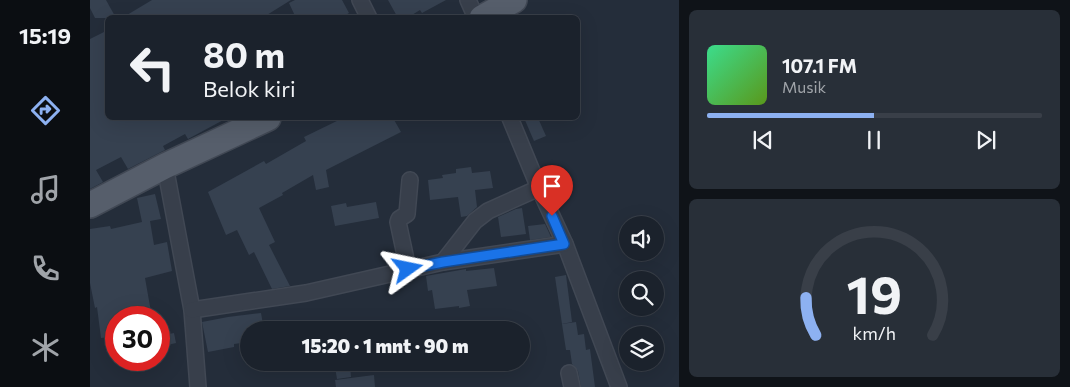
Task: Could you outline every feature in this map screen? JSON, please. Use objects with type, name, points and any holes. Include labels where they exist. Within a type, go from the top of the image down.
[{"type":"main road","points":[[487,15],[514,0]]},
{"type":"main road","points":[[90,205],[165,166],[264,120]]},
{"type":"street","points":[[360,0],[368,15]]},
{"type":"street","points":[[468,0],[475,15]]},
{"type":"street","points":[[511,120],[538,188],[564,244],[619,387]]},
{"type":"street","points":[[165,166],[192,310],[198,387]]},
{"type":"street","points":[[408,269],[398,222],[399,219],[407,214],[410,180]]},
{"type":"street","points":[[443,262],[475,221],[488,211],[538,188]]},
{"type":"street","points":[[192,310],[306,293],[443,262],[564,244]]},
{"type":"building","points":[[90,0],[106,0],[114,15],[105,15],[105,18],[95,18],[90,8]]},
{"type":"building","points":[[152,0],[291,0],[267,15],[127,15]]},
{"type":"building","points":[[295,0],[342,0],[349,13],[345,15],[295,15],[289,3]]},
{"type":"building","points":[[388,0],[446,0],[422,13],[420,10],[412,15],[396,15]]},
{"type":"building","points":[[105,32],[105,120],[223,120],[188,139],[185,134],[163,146],[165,150],[128,169],[121,157],[96,170],[103,182],[90,189],[90,39]]},
{"type":"building","points":[[339,120],[394,120],[401,132],[326,170],[329,187],[316,190],[313,175],[259,208],[275,242],[269,245],[290,286],[272,289],[254,252],[249,255],[237,230],[226,235],[208,192],[264,161],[266,164],[306,141],[304,137]]},
{"type":"building","points":[[525,120],[539,120],[546,136],[534,141]]},
{"type":"building","points":[[471,167],[472,173],[490,171],[493,188],[475,190],[477,207],[467,216],[461,217],[458,197],[430,200],[428,180],[443,178],[442,175],[456,173],[456,169]]},
{"type":"building","points":[[155,194],[161,219],[150,221],[154,245],[167,242],[172,271],[145,278],[150,306],[105,306],[105,337],[101,338],[97,307],[95,308],[90,283],[90,229],[110,226],[111,229],[142,222],[137,198]]},
{"type":"building","points":[[376,202],[379,218],[335,226],[331,206],[346,203],[347,207]]},
{"type":"building","points":[[522,208],[526,234],[501,237],[498,217]]},
{"type":"building","points":[[545,224],[551,237],[530,240],[528,226]]},
{"type":"building","points":[[494,268],[497,286],[467,290],[470,306],[435,309],[432,290],[428,291],[426,276],[466,269],[466,271]]},
{"type":"building","points":[[566,275],[572,322],[562,324],[555,277]]},
{"type":"building","points":[[261,313],[262,321],[240,321],[240,343],[234,344],[234,347],[208,352],[202,322]]},
{"type":"building","points":[[576,322],[578,335],[584,334],[586,350],[590,349],[595,387],[581,387],[578,371],[572,364],[570,350],[566,350],[562,324]]},
{"type":"building","points":[[174,333],[176,343],[170,344],[170,334]]},
{"type":"building","points":[[336,371],[350,371],[351,377],[337,379]]},
{"type":"building","points":[[374,375],[375,387],[336,387],[335,380]]},
{"type":"route","points":[[408,269],[564,244],[552,216]]}]
